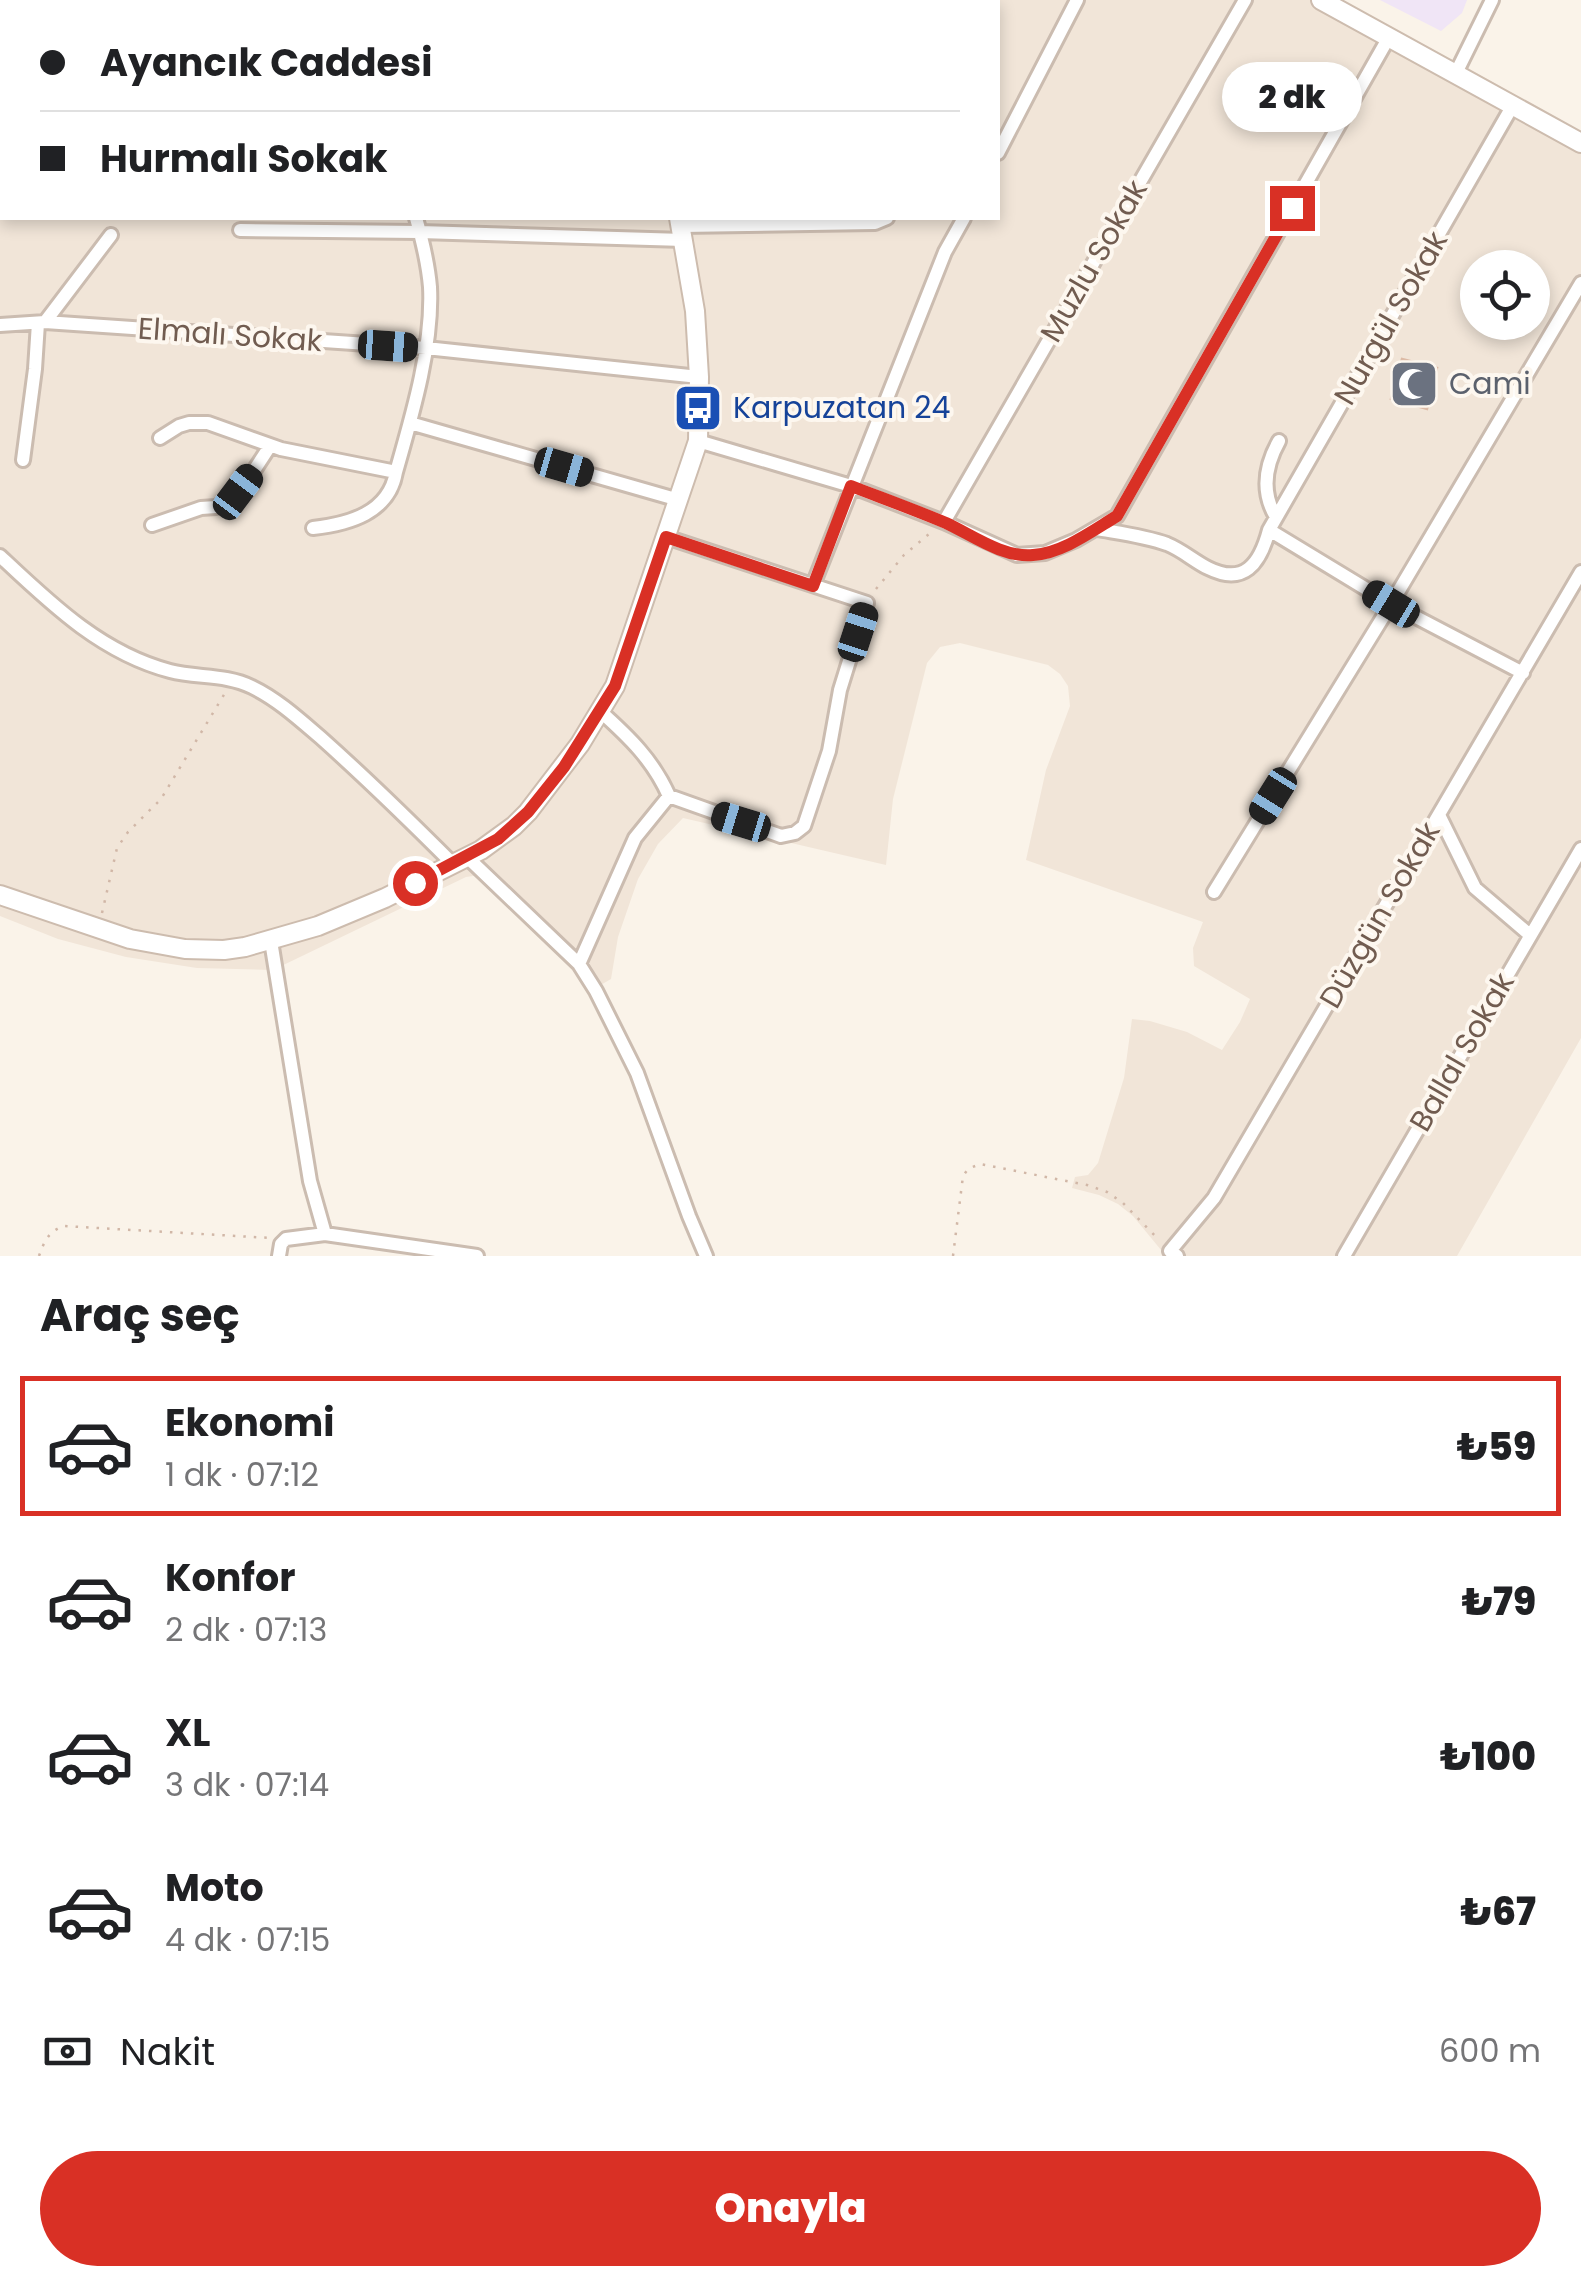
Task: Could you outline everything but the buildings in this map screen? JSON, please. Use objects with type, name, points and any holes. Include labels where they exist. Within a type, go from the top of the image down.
[{"type":"street","points":[[1000,149],[1078,0]]},
{"type":"street","name":"Muzlu Sokak","points":[[944,522],[1245,0]]},
{"type":"street","points":[[1321,0],[1581,143]]},
{"type":"street","points":[[1456,72],[1492,0]]},
{"type":"street","points":[[698,440],[851,486],[1026,556],[1045,554],[1097,528],[1117,516],[1390,37]]},
{"type":"street","name":"Nurgül Sokak","points":[[1097,528],[1158,541],[1209,568],[1234,574],[1251,568],[1276,517],[1513,105]]},
{"type":"street","points":[[240,230],[418,225],[681,228],[883,220]]},
{"type":"street","points":[[813,586],[946,252],[963,220]]},
{"type":"street","points":[[313,528],[340,524],[372,511],[390,491],[426,348],[430,287],[418,225]]},
{"type":"street","points":[[0,896],[130,939],[184,949],[224,950],[271,941],[354,912],[460,861],[498,839],[528,812],[564,767],[615,686],[698,440],[694,310],[681,228]]},
{"type":"street","points":[[23,460],[41,322],[111,234]]},
{"type":"street","points":[[1214,892],[1391,604],[1581,282]]},
{"type":"street","name":"Elmalı Sokak","points":[[0,326],[41,322],[426,348],[698,378]]},
{"type":"street","points":[[160,438],[179,426],[199,422],[270,446],[396,472]]},
{"type":"street","points":[[410,423],[679,500]]},
{"type":"street","points":[[1276,517],[1268,501],[1266,484],[1279,441]]},
{"type":"street","points":[[152,525],[229,501],[270,446]]},
{"type":"street","points":[[1269,530],[1391,604],[1523,673]]},
{"type":"street","points":[[600,711],[644,752],[669,796],[781,836],[800,830],[807,821],[829,751],[840,690],[867,604],[666,537]]},
{"type":"street","points":[[0,556],[64,616],[135,658],[169,671],[232,679],[262,692],[294,715],[579,964],[637,1073],[706,1256]]},
{"type":"street","name":"Düzgün Sokak","points":[[1174,1254],[1214,1198],[1581,572]]},
{"type":"street","points":[[579,964],[635,838],[669,796]]},
{"type":"street","points":[[1439,815],[1475,888],[1530,935]]},
{"type":"street","name":"Ballal Sokak","points":[[1344,1256],[1581,849]]},
{"type":"street","points":[[271,941],[310,1181],[325,1234]]},
{"type":"street","points":[[279,1256],[286,1239],[325,1234],[477,1256]]},
{"type":"path","points":[[867,604],[893,567],[944,522]]},
{"type":"path","points":[[99,930],[117,848],[161,799],[232,679]]},
{"type":"path","points":[[953,1256],[963,1176],[968,1168],[980,1164],[1107,1192],[1174,1254]]},
{"type":"path","points":[[39,1256],[48,1236],[63,1226],[286,1239]]},
{"type":"shaded area","points":[[1000,0],[1334,0],[1468,68],[1581,133],[1581,1038],[1457,1256],[1166,1256],[1118,1204],[1072,1188],[1075,1177],[1088,1175],[1098,1163],[1124,1078],[1132,1019],[1187,1032],[1222,1050],[1250,999],[1194,966],[1193,948],[1203,922],[1026,860],[1046,770],[1070,706],[1068,686],[1048,665],[960,643],[940,647],[927,663],[893,799],[886,865],[683,818],[658,844],[638,879],[618,937],[611,979],[592,990],[582,975],[479,877],[473,876],[273,970],[197,968],[126,957],[58,939],[0,916],[0,220],[1000,220]]},
{"type":"shaded area","points":[[1380,0],[1467,0],[1462,13],[1441,31]]},
{"type":"place","name":"Cami","points":[[1414,384]]},
{"type":"place","name":"Karpuzatan 24","points":[[698,408]]},
{"type":"route","points":[[415,883],[498,839],[528,812],[564,767],[615,686],[666,537],[813,586],[851,486],[1026,556],[1045,554],[1117,516],[1292,208]]}]
